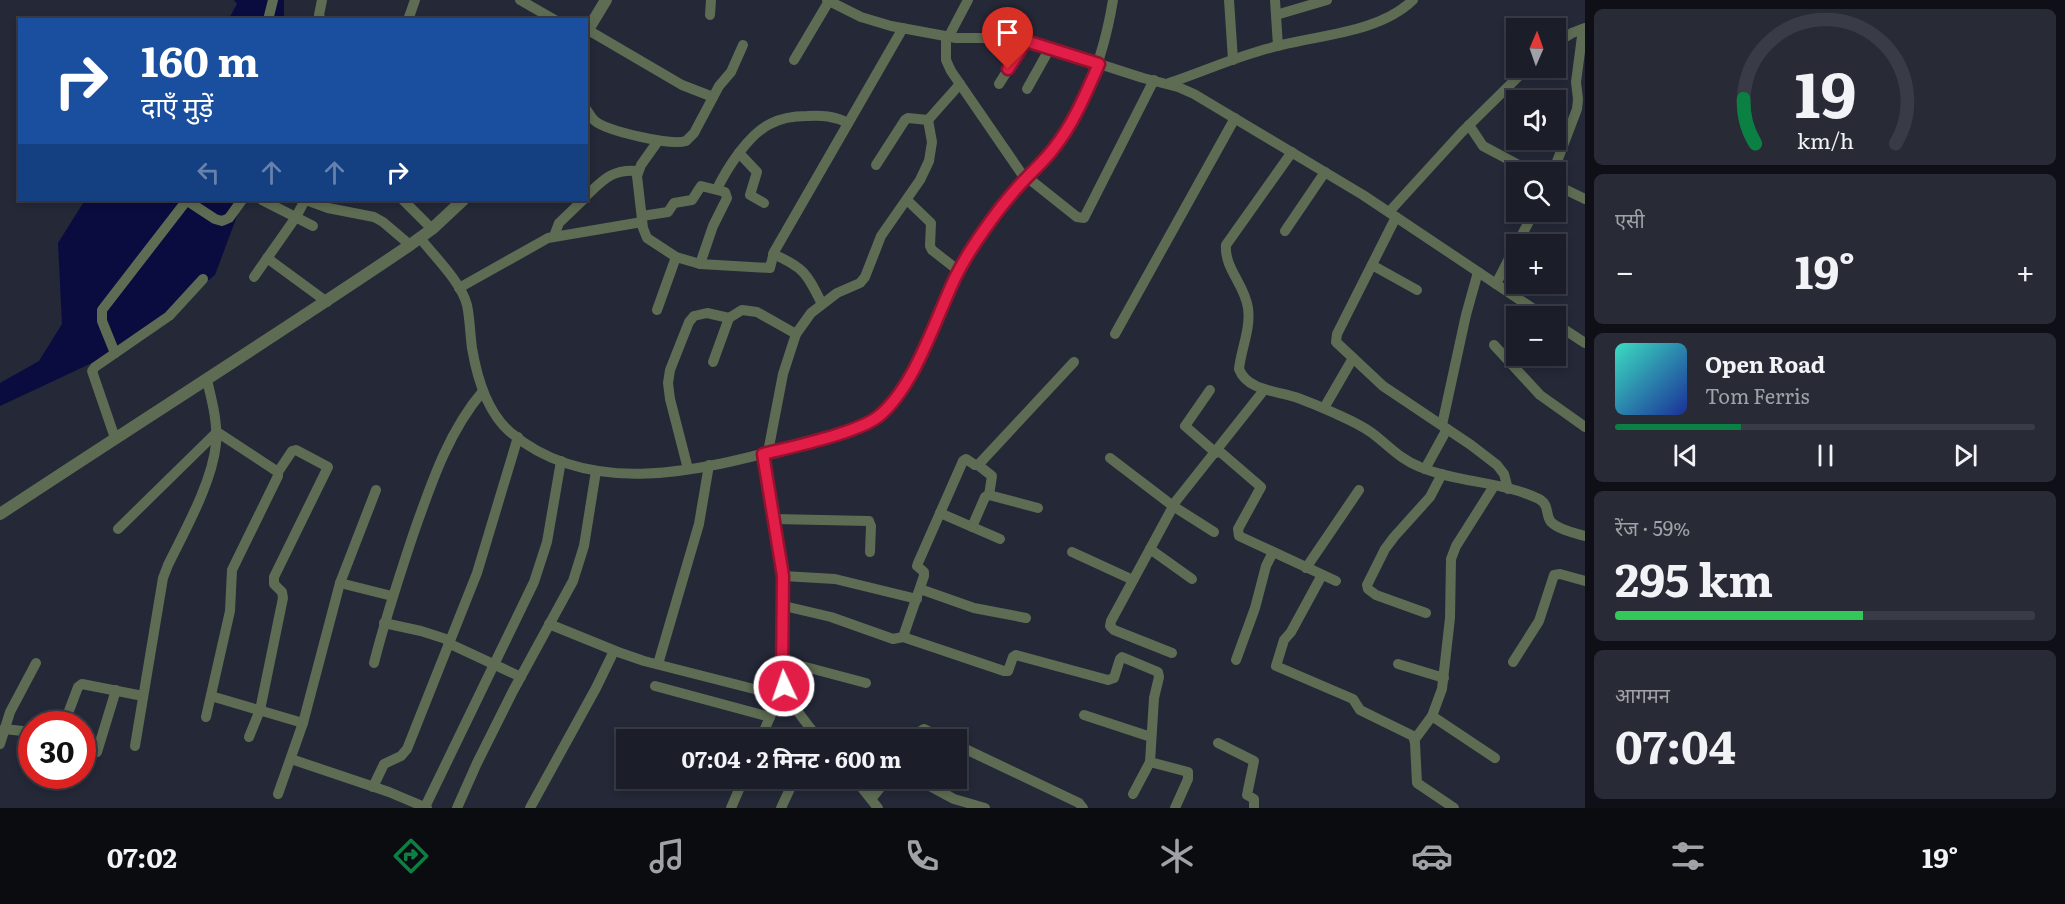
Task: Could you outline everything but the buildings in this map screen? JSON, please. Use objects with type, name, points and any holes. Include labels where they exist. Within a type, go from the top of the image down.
[{"type":"street","points":[[268,18],[273,0]]},
{"type":"street","points":[[320,18],[322,0]]},
{"type":"street","points":[[409,18],[415,0]]},
{"type":"street","points":[[520,0],[552,18]]},
{"type":"street","points":[[588,30],[606,0]]},
{"type":"street","points":[[710,15],[711,0]]},
{"type":"street","points":[[968,0],[947,36],[946,60],[960,84],[1027,179],[1077,217],[1084,218],[1154,80]]},
{"type":"street","points":[[308,201],[328,208],[374,217],[415,242],[459,288],[466,303],[473,351],[483,390],[496,417],[518,437],[546,454],[596,471],[632,475],[688,469],[765,453],[844,432],[867,423],[884,411],[916,364],[959,271],[1005,202],[1053,151],[1068,128],[1099,64],[1113,0]]},
{"type":"street","points":[[1229,0],[1233,60]]},
{"type":"street","points":[[1275,0],[1278,46]]},
{"type":"street","points":[[1276,15],[1327,0]]},
{"type":"street","points":[[1168,84],[1278,46],[1391,18],[1413,0]]},
{"type":"street","points":[[794,60],[828,1],[861,17],[903,28],[970,39],[1015,38],[1168,84],[1194,94],[1325,172],[1529,306]]},
{"type":"street","points":[[658,141],[638,171],[638,190],[644,232],[647,238],[676,257],[700,264],[769,268],[772,265],[773,254],[903,28]]},
{"type":"street","points":[[1558,162],[1580,118],[1576,82],[1584,29],[1566,37]]},
{"type":"street","points":[[588,33],[682,85],[713,97]]},
{"type":"street","points":[[999,84],[1026,41]]},
{"type":"street","points":[[588,112],[600,124],[658,141],[681,143],[691,138],[721,83],[731,72],[743,45]]},
{"type":"street","points":[[1027,89],[1050,48]]},
{"type":"street","points":[[1509,489],[1504,474],[1497,465],[1383,386],[1337,344],[1336,338],[1372,265],[1393,215],[1469,125],[1517,78]]},
{"type":"street","points":[[928,120],[960,84]]},
{"type":"street","points":[[717,189],[730,164],[739,153],[762,129],[778,120],[822,116],[834,117],[848,123]]},
{"type":"street","points":[[876,165],[905,120],[908,118],[928,120]]},
{"type":"street","points":[[1115,334],[1235,118]]},
{"type":"street","points":[[765,729],[784,695],[783,576],[765,453],[779,391],[796,334],[811,313],[822,304],[862,281],[885,229],[920,180],[929,161],[932,142],[928,120]]},
{"type":"street","points":[[1469,125],[1483,146],[1513,162]]},
{"type":"street","points":[[1292,152],[1226,245],[1227,259],[1248,307],[1247,333],[1239,369],[1243,377],[1264,390],[1297,397],[1357,424],[1408,462],[1442,474],[1509,489],[1543,502],[1553,523],[1585,536]]},
{"type":"street","points":[[739,153],[757,172],[750,195],[764,203]]},
{"type":"street","points":[[588,194],[608,176],[624,170],[638,171]]},
{"type":"street","points":[[1285,231],[1325,172]]},
{"type":"street","points":[[459,288],[541,241],[554,236],[668,212],[676,203],[692,201],[701,186],[725,192],[727,196],[713,226],[700,264]]},
{"type":"street","points":[[1566,190],[1585,199]]},
{"type":"street","points":[[907,200],[931,223],[932,250],[959,271]]},
{"type":"street","points":[[115,353],[102,321],[102,310],[185,201]]},
{"type":"street","points":[[188,201],[222,221],[229,218],[241,201]]},
{"type":"street","points":[[264,201],[313,226]]},
{"type":"street","points":[[254,277],[304,201]]},
{"type":"street","points":[[405,201],[432,229]]},
{"type":"street","points":[[0,514],[327,302],[415,242],[462,201]]},
{"type":"street","points":[[554,236],[561,221],[582,201]]},
{"type":"street","points":[[773,254],[802,270],[822,304]]},
{"type":"street","points":[[657,310],[676,257]]},
{"type":"street","points":[[267,258],[327,302]]},
{"type":"street","points":[[1372,265],[1417,290]]},
{"type":"street","points":[[1496,284],[1506,265]]},
{"type":"street","points":[[1425,469],[1444,427],[1466,315],[1478,272]]},
{"type":"street","points":[[115,438],[91,374],[95,367],[169,316],[203,279]]},
{"type":"street","points":[[713,362],[729,318],[742,310],[752,310],[796,334]]},
{"type":"street","points":[[688,469],[668,390],[670,370],[689,322],[694,316],[707,313],[729,318]]},
{"type":"street","points":[[1566,331],[1585,343]]},
{"type":"street","points":[[1494,345],[1540,395],[1585,427]]},
{"type":"street","points":[[1324,408],[1353,358]]},
{"type":"street","points":[[978,465],[1074,362]]},
{"type":"street","points":[[135,746],[163,578],[210,473],[216,445],[217,432],[207,380]]},
{"type":"street","points":[[374,663],[392,596],[442,458],[467,411],[483,390]]},
{"type":"street","points":[[1210,390],[1185,426],[1261,488],[1238,529],[1238,533],[1242,538],[1336,581]]},
{"type":"street","points":[[1172,653],[1111,628],[1111,621],[1173,506],[1264,390]]},
{"type":"street","points":[[217,432],[278,472]]},
{"type":"street","points":[[118,529],[217,432]]},
{"type":"street","points":[[373,787],[384,764],[401,756],[407,749],[483,556],[518,437]]},
{"type":"street","points":[[206,717],[230,611],[232,570],[278,472],[293,450],[301,451],[328,467],[274,578],[274,584],[282,592],[283,598],[260,710],[249,737]]},
{"type":"street","points":[[1110,458],[1173,506],[1214,532]]},
{"type":"street","points":[[903,637],[925,574],[917,566],[918,562],[964,460],[967,459],[992,476],[988,495],[972,527]]},
{"type":"street","points":[[291,759],[426,808],[534,582],[547,542],[561,460]]},
{"type":"street","points":[[658,664],[699,524],[709,465]]},
{"type":"street","points":[[458,808],[477,763],[573,581],[584,546],[596,471]]},
{"type":"street","points":[[1426,613],[1376,595],[1368,590],[1367,585],[1385,549],[1430,497],[1442,474]]},
{"type":"street","points":[[1454,808],[1416,783],[1415,739],[1432,716],[1444,678],[1451,603],[1451,559],[1456,546],[1494,486]]},
{"type":"street","points":[[278,794],[303,723],[340,582],[376,490]]},
{"type":"street","points":[[1306,568],[1359,490]]},
{"type":"street","points":[[988,495],[1038,508]]},
{"type":"street","points":[[940,513],[1000,539]]},
{"type":"street","points":[[774,519],[869,521],[871,526],[870,552]]},
{"type":"street","points":[[1150,549],[1192,579]]},
{"type":"street","points":[[1072,552],[1133,580]]},
{"type":"street","points":[[1236,660],[1255,608],[1266,566],[1273,552]]},
{"type":"street","points":[[1513,662],[1539,621],[1554,575],[1560,574],[1585,581]]},
{"type":"street","points":[[1322,575],[1291,632],[1284,640],[1276,666],[1352,699],[1359,709],[1406,731],[1415,739]]},
{"type":"street","points":[[783,576],[835,579],[918,594],[1026,618]]},
{"type":"street","points":[[340,582],[392,596]]},
{"type":"street","points":[[783,606],[831,617],[893,639],[903,637],[1004,671],[1008,670],[1016,655],[1112,680],[1121,658],[1159,674],[1154,698],[1150,762],[1132,794]]},
{"type":"street","points":[[384,622],[449,641],[521,677]]},
{"type":"street","points":[[549,624],[614,651],[784,695],[810,729]]},
{"type":"street","points":[[530,808],[614,651]]},
{"type":"street","points":[[783,660],[866,683]]},
{"type":"street","points":[[0,744],[10,712],[36,663]]},
{"type":"street","points":[[1398,664],[1444,678]]},
{"type":"street","points":[[69,711],[80,684],[87,683],[143,696]]},
{"type":"street","points":[[655,686],[770,717]]},
{"type":"street","points":[[97,752],[116,690]]},
{"type":"street","points":[[211,696],[303,723]]},
{"type":"street","points":[[1084,715],[1151,737]]},
{"type":"street","points":[[1432,716],[1495,758]]},
{"type":"street","points":[[4,729],[18,730]]},
{"type":"street","points":[[1218,743],[1254,761],[1247,795],[1254,800],[1254,808]]},
{"type":"street","points":[[967,750],[1079,803],[1083,808]]},
{"type":"street","points":[[1150,762],[1188,773],[1188,779],[1175,808]]},
{"type":"street","points":[[731,808],[739,789]]},
{"type":"street","points":[[781,808],[790,789]]},
{"type":"street","points":[[863,789],[875,804],[882,789]]},
{"type":"street","points":[[935,789],[954,799],[985,808]]},
{"type":"shaded area","points":[[234,0],[284,0],[284,18],[229,18],[237,4]]},
{"type":"shaded area","points":[[84,201],[243,201],[215,275],[126,347],[0,406],[0,383],[39,361],[62,324],[58,243]]},
{"type":"route","points":[[784,686],[782,674],[783,576],[763,454],[857,427],[876,418],[892,403],[916,364],[956,276],[1005,202],[1060,141],[1081,105],[1099,64],[1026,41],[1008,69]]}]
